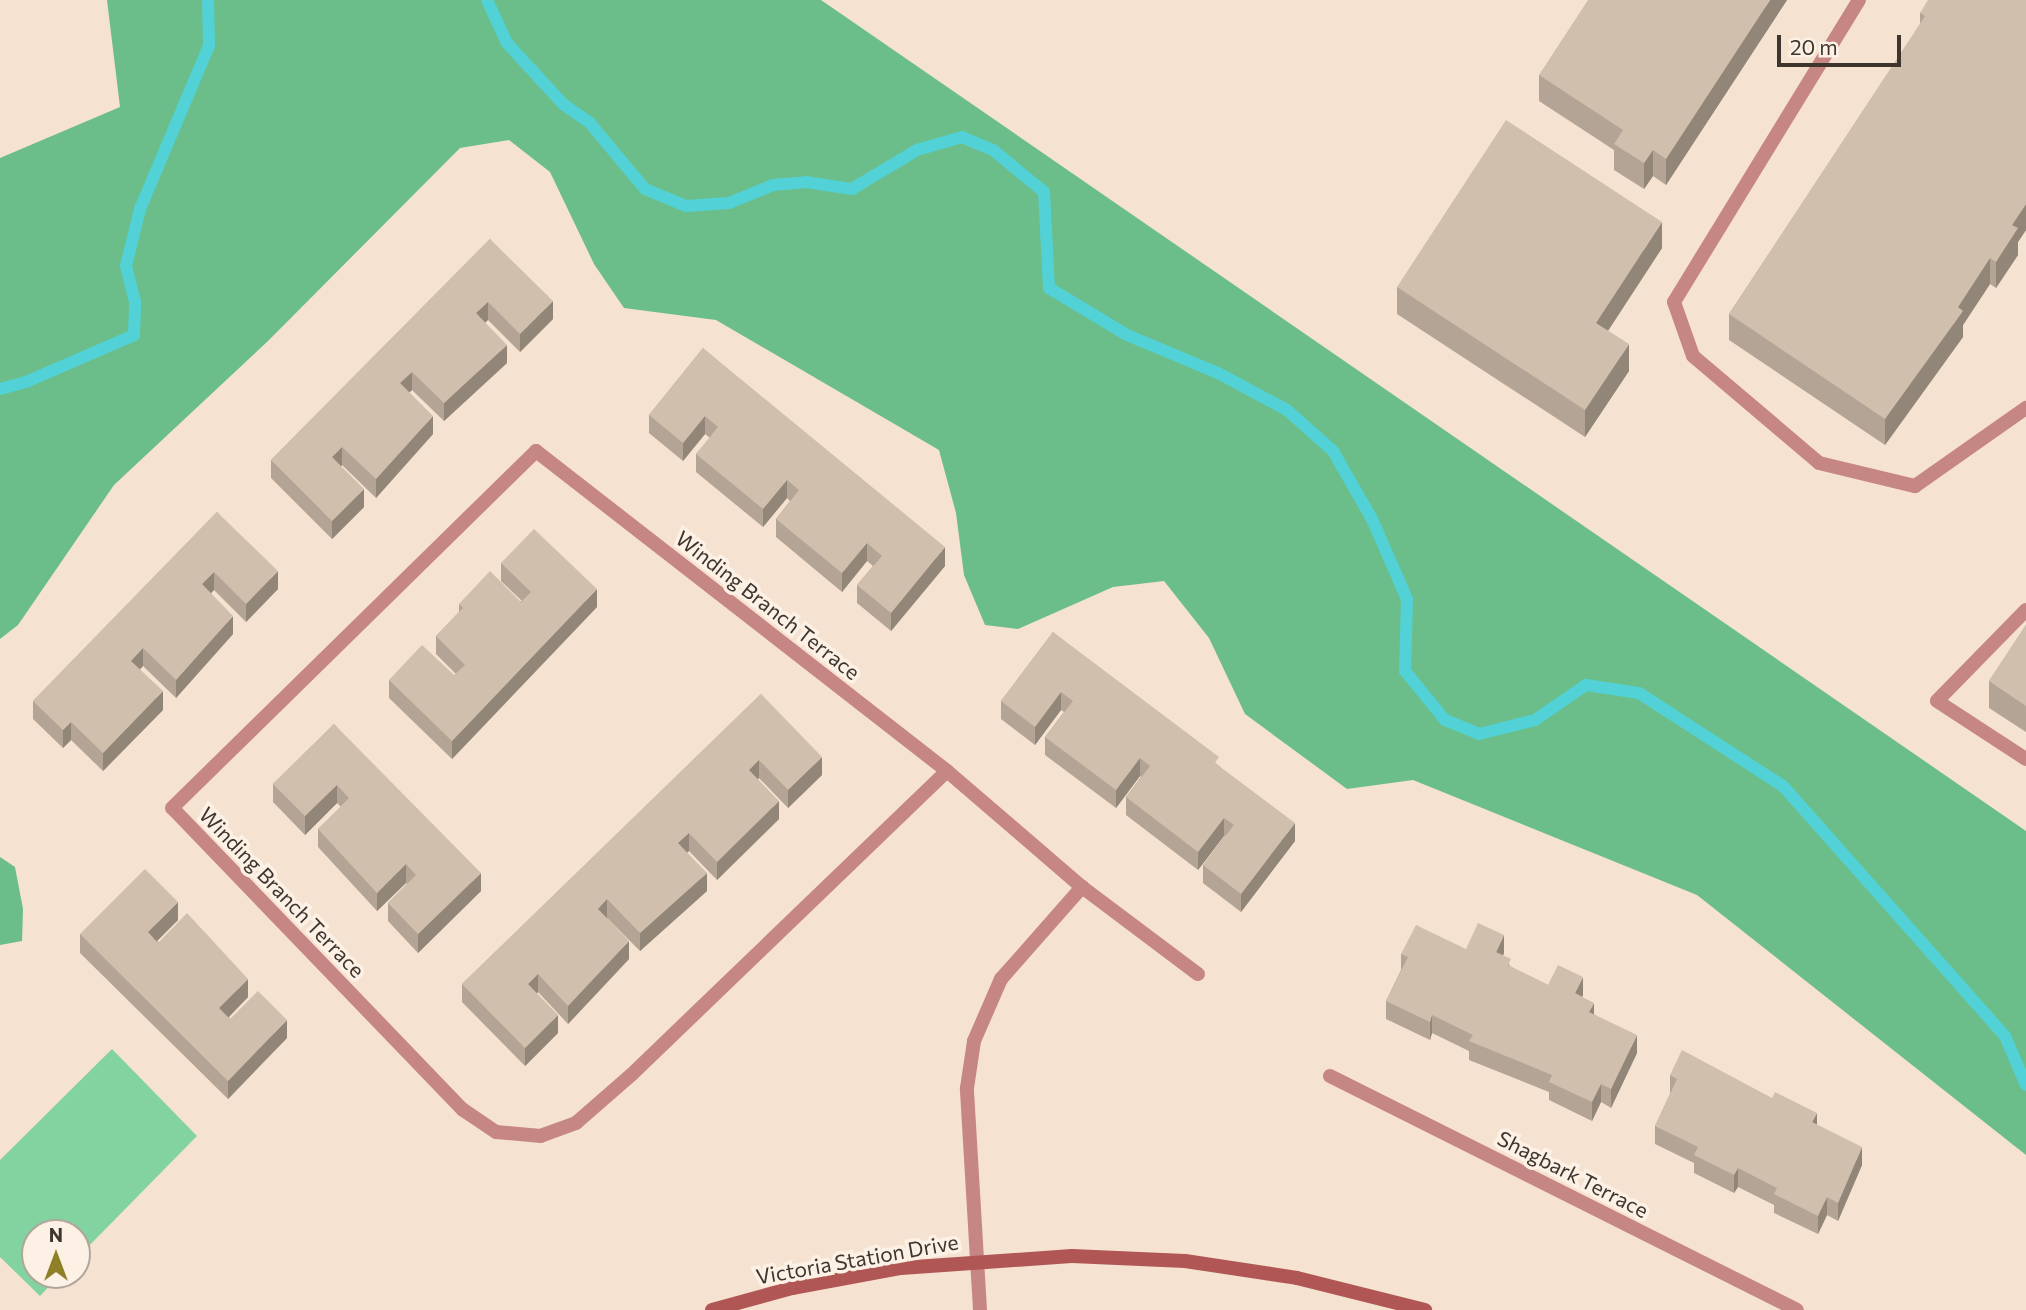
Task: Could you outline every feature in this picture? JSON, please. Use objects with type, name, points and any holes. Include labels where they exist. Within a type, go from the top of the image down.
[{"type":"street","points":[[1859,0],[1674,302],[1693,356],[1819,463],[1915,486],[2026,408]]},
{"type":"street","name":"Winding Branch Terrace","points":[[947,771],[631,1075],[576,1123],[541,1136],[496,1132],[463,1110],[172,808],[536,451],[947,771],[1082,887],[1198,974]]},
{"type":"street","points":[[2026,610],[1937,701],[2026,759]]},
{"type":"street","points":[[980,1310],[967,1088],[974,1041],[1002,979],[1082,887]]},
{"type":"street","name":"Shagbark Terrace","points":[[1330,1076],[1797,1310]]},
{"type":"street","name":"Victoria Station Drive","points":[[712,1310],[792,1288],[976,1260],[1072,1256],[1185,1261],[1297,1278],[1425,1310]]},
{"type":"green space","points":[[107,0],[821,0],[2026,831],[2026,1155],[1697,895],[1413,780],[1347,789],[1245,714],[1209,638],[1164,581],[1113,587],[1018,629],[985,625],[964,575],[956,513],[939,450],[716,320],[624,308],[594,264],[550,172],[509,140],[460,148],[268,341],[114,485],[18,625],[0,639],[0,158],[120,107]]},
{"type":"green space","points":[[0,857],[15,867],[23,909],[22,941],[0,945]]},
{"type":"green space","points":[[112,1049],[197,1136],[91,1244],[91,1219],[21,1219],[21,1277],[0,1257],[0,1160]]},
{"type":"green space","points":[[33,1289],[47,1289],[40,1296]]},
{"type":"building","points":[[1588,0],[1770,0],[1666,159],[1653,150],[1644,163],[1614,144],[1623,130],[1539,75]]},
{"type":"building","points":[[1928,0],[2026,0],[2026,204],[2012,225],[2018,228],[1996,262],[1990,258],[1958,307],[1963,311],[1885,419],[1729,314],[1925,16],[1920,13]]},
{"type":"building","points":[[1506,120],[1662,222],[1596,323],[1629,344],[1585,410],[1397,287]]},
{"type":"building","points":[[490,239],[553,301],[520,334],[488,302],[476,313],[507,345],[444,403],[412,372],[400,383],[433,416],[376,479],[342,447],[332,457],[364,489],[332,521],[271,460]]},
{"type":"building","points":[[703,348],[945,547],[891,613],[857,585],[882,556],[867,543],[842,573],[776,519],[799,490],[787,480],[763,509],[696,454],[718,427],[705,416],[683,443],[649,415]]},
{"type":"building","points":[[217,512],[278,571],[246,604],[214,572],[202,584],[233,616],[176,680],[143,648],[131,661],[163,691],[103,753],[71,722],[63,730],[33,701]]},
{"type":"building","points":[[534,529],[597,589],[452,741],[389,680],[422,645],[454,675],[465,665],[436,636],[463,608],[459,604],[490,571],[521,602],[531,592],[501,563]]},
{"type":"building","points":[[2026,625],[2026,706],[1989,681]]},
{"type":"building","points":[[1053,632],[1219,757],[1215,763],[1295,823],[1241,894],[1203,865],[1234,825],[1224,818],[1198,852],[1126,797],[1150,766],[1140,758],[1116,790],[1045,737],[1073,701],[1061,692],[1035,727],[1001,701]]},
{"type":"building","points":[[761,694],[822,757],[788,790],[759,760],[749,770],[779,801],[717,862],[689,833],[678,843],[707,873],[640,933],[607,899],[598,909],[629,941],[568,1006],[538,974],[528,984],[558,1015],[525,1048],[462,984]]},
{"type":"building","points":[[334,724],[481,873],[418,934],[388,903],[416,875],[406,864],[377,893],[318,829],[349,798],[337,785],[305,816],[273,784]]},
{"type":"building","points":[[145,869],[178,902],[148,932],[158,943],[187,913],[248,979],[219,1008],[230,1019],[258,991],[287,1020],[228,1081],[80,934]]},
{"type":"building","points":[[1478,923],[1504,935],[1496,952],[1511,959],[1508,965],[1548,985],[1558,965],[1583,977],[1575,993],[1594,1003],[1589,1012],[1637,1035],[1611,1089],[1601,1084],[1592,1102],[1549,1082],[1552,1075],[1469,1041],[1473,1035],[1432,1015],[1430,1022],[1386,1001],[1408,957],[1401,954],[1416,925],[1466,949]]},
{"type":"building","points":[[1682,1050],[1772,1098],[1775,1092],[1817,1113],[1812,1122],[1862,1147],[1838,1203],[1827,1197],[1818,1216],[1774,1194],[1777,1188],[1738,1168],[1734,1175],[1694,1155],[1698,1147],[1655,1126],[1677,1079],[1670,1075]]},
{"type":"waterway","points":[[0,389],[26,382],[134,335],[135,302],[126,266],[140,209],[209,46],[208,0]]},
{"type":"waterway","points":[[487,0],[507,43],[563,104],[589,122],[645,189],[686,206],[729,203],[773,185],[806,182],[852,189],[917,150],[962,137],[993,150],[1044,192],[1049,288],[1127,335],[1218,373],[1287,410],[1333,451],[1372,519],[1407,599],[1405,671],[1445,720],[1479,734],[1535,720],[1586,685],[1639,693],[1783,786],[2005,1036],[2026,1085]]}]
